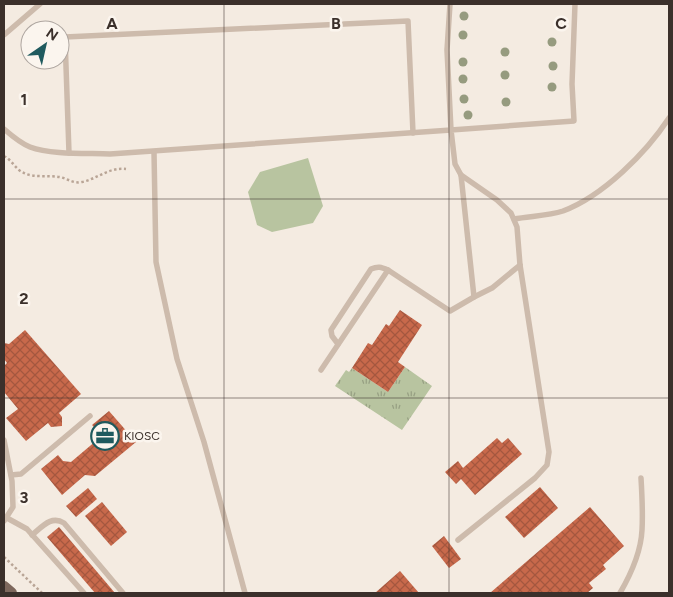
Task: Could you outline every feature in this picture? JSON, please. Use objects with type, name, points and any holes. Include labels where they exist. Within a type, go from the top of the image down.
[{"type":"main road","points":[[4,587],[11,593]]},
{"type":"lane","points":[[4,35],[40,4]]},
{"type":"lane","points":[[450,4],[447,50],[451,130],[455,164],[461,176],[474,297]]},
{"type":"lane","points":[[4,130],[16,140],[32,148],[69,153],[110,154],[574,121],[572,84],[575,4]]},
{"type":"lane","points":[[69,153],[65,37],[408,22],[413,133]]},
{"type":"lane","points":[[514,219],[561,212],[579,204],[631,164],[656,138],[669,118]]},
{"type":"lane","points":[[154,152],[156,262],[177,359],[204,442],[244,593]]},
{"type":"lane","points":[[458,540],[535,478],[547,465],[549,452],[520,265],[517,227],[511,213],[497,200],[461,176]]},
{"type":"lane","points":[[338,344],[332,336],[332,330],[371,269],[382,267],[388,270],[450,311],[492,288],[520,265]]},
{"type":"lane","points":[[321,370],[388,270]]},
{"type":"lane","points":[[11,475],[20,474],[90,416]]},
{"type":"lane","points":[[4,440],[11,475],[13,507],[5,519],[27,529],[84,593]]},
{"type":"lane","points":[[620,593],[628,580],[638,553],[642,531],[641,478]]},
{"type":"lane","points":[[32,535],[50,521],[60,520],[123,593]]},
{"type":"path","points":[[4,156],[10,159],[21,172],[26,174],[60,177],[76,182],[82,182],[113,170],[126,169]]},
{"type":"path","points":[[4,557],[42,593]]},
{"type":"green space","points":[[308,158],[323,206],[313,223],[272,232],[257,225],[248,192],[260,172]]},
{"type":"green space","points":[[405,367],[432,386],[402,430],[335,386],[346,370],[349,372],[352,368],[388,392]]},
{"type":"building","points":[[400,310],[422,325],[398,362],[405,367],[388,392],[352,368],[368,343],[372,345],[386,324],[389,326]]},
{"type":"building","points":[[25,330],[81,394],[59,413],[62,417],[62,426],[51,427],[48,423],[26,441],[6,418],[18,409],[4,392],[4,366],[7,363],[4,359],[4,343],[9,344]]},
{"type":"building","points":[[109,411],[136,442],[95,476],[85,475],[62,495],[41,469],[58,455],[63,461],[71,462],[97,440],[98,431],[92,425]]},
{"type":"building","points":[[497,438],[502,443],[508,438],[522,454],[475,495],[461,479],[456,484],[445,472],[458,461],[463,468]]},
{"type":"building","points":[[540,487],[558,508],[524,538],[505,517]]},
{"type":"building","points":[[88,488],[97,499],[76,517],[66,506]]},
{"type":"building","points":[[102,502],[127,532],[111,546],[85,516]]},
{"type":"building","points":[[590,507],[624,546],[603,565],[606,569],[589,583],[593,588],[587,593],[490,593]]},
{"type":"building","points":[[59,527],[115,593],[95,593],[47,537]]},
{"type":"building","points":[[444,536],[461,559],[449,568],[432,546]]},
{"type":"building","points":[[400,571],[419,593],[375,593]]},
{"type":"place","name":"KIOSC","points":[[105,436]]}]
